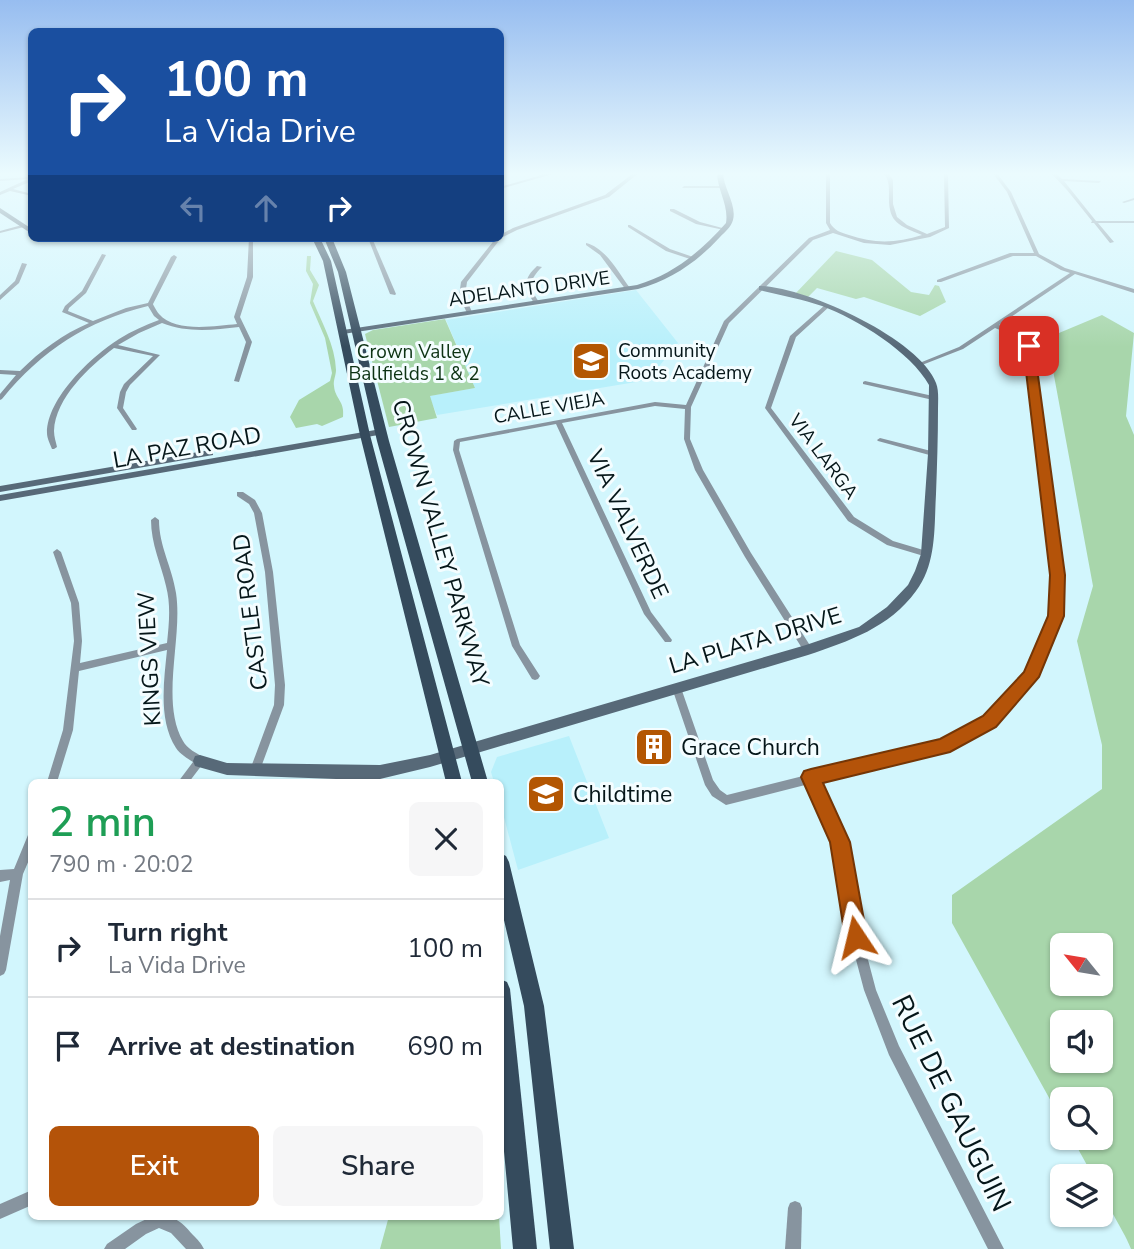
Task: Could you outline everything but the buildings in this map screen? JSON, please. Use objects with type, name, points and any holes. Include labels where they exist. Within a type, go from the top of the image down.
[{"type":"main road","name":"CROWN VALLEY PARKWAY","points":[[318,242],[327,261],[343,332],[479,779]]},
{"type":"main road","name":"CROWN VALLEY PARKWAY","points":[[330,242],[338,260],[356,330],[372,430],[453,779]]},
{"type":"main road","points":[[504,879],[534,1006],[562,1249]]},
{"type":"main road","points":[[504,1031],[525,1249]]},
{"type":"street","points":[[637,230],[668,250],[693,258]]},
{"type":"street","name":"ADELANTO DRIVE","points":[[343,332],[628,289],[670,277],[723,230]]},
{"type":"street","points":[[917,230],[928,236]]},
{"type":"street","points":[[808,650],[748,555],[699,470],[687,439],[688,407],[726,322],[811,239],[833,231],[876,244],[906,243],[942,230]]},
{"type":"street","points":[[1026,230],[1037,255]]},
{"type":"street","points":[[1101,230],[1112,242]]},
{"type":"street","points":[[237,381],[249,342],[240,326],[238,311],[252,264],[251,242]]},
{"type":"street","points":[[372,242],[393,294]]},
{"type":"street","points":[[468,312],[462,296],[464,282],[496,242]]},
{"type":"street","points":[[588,244],[602,254],[628,289]]},
{"type":"street","points":[[939,281],[1012,254],[1037,255],[1073,273],[1134,291]]},
{"type":"street","points":[[92,322],[65,312],[84,292],[104,255]]},
{"type":"street","points":[[174,257],[150,304],[152,312],[162,321],[195,329],[240,326]]},
{"type":"street","points":[[0,298],[17,282],[24,264]]},
{"type":"street","points":[[536,302],[528,290],[528,284],[532,273],[539,267]]},
{"type":"street","points":[[762,288],[845,313],[920,363],[961,348],[1073,273]]},
{"type":"street","points":[[0,398],[20,373],[58,343],[92,322],[150,304]]},
{"type":"street","name":"VIA LARGA","points":[[827,306],[793,336],[768,408],[851,519],[890,543],[927,554]]},
{"type":"street","points":[[54,447],[49,438],[50,423],[61,401],[79,377],[113,345],[162,321]]},
{"type":"street","points":[[677,688],[709,782],[716,793],[726,800],[944,746],[989,722],[1030,677],[1056,616],[1058,575],[1029,346],[1017,335],[995,326]]},
{"type":"street","points":[[113,345],[157,355],[127,384],[119,403],[134,429]]},
{"type":"street","name":"LA PLATA DRIVE","points":[[200,761],[227,769],[255,770],[298,777],[380,772],[471,751],[808,650],[863,630],[891,610],[912,587],[927,554],[933,454],[933,398],[931,377],[920,363]]},
{"type":"street","points":[[0,372],[20,373]]},
{"type":"street","points":[[865,383],[933,398]]},
{"type":"street","name":"CALLE VIEJA","points":[[535,676],[516,646],[456,450],[457,441],[655,404],[688,407]]},
{"type":"street","name":"VIA VALVERDE","points":[[558,421],[648,614],[668,640]]},
{"type":"street","name":"LA PAZ ROAD","points":[[0,489],[372,430]]},
{"type":"street","name":"LA PAZ ROAD","points":[[0,498],[372,430]]},
{"type":"street","points":[[880,440],[933,454]]},
{"type":"street","name":"CASTLE ROAD","points":[[240,494],[252,502],[258,513],[269,572],[280,685],[279,705],[255,770]]},
{"type":"street","name":"KINGS VIEW","points":[[155,520],[154,538],[172,591],[170,646],[173,726],[179,746],[200,761]]},
{"type":"street","points":[[53,779],[68,730],[78,621],[57,552]]},
{"type":"street","points":[[74,668],[170,646]]},
{"type":"street","points":[[185,779],[200,761]]},
{"type":"street","name":"RUE DE GAUGUIN","points":[[811,777],[840,842],[856,937],[870,990],[894,1050],[996,1249]]},
{"type":"street","points":[[0,970],[17,874],[28,848]]},
{"type":"street","points":[[0,876],[17,874]]},
{"type":"street","points":[[0,1212],[28,1199]]},
{"type":"street","points":[[793,1249],[795,1208]]},
{"type":"street","points":[[112,1249],[141,1229],[159,1221],[176,1227],[196,1249]]},
{"type":"shaded area","name":"Community Roots Academy","points":[[636,290],[678,343],[648,380],[437,415],[429,396],[475,388],[446,320]]},
{"type":"shaded area","name":"Childtime","points":[[569,736],[609,838],[518,870],[504,817],[504,779],[493,779],[491,772],[497,757]]},
{"type":"green space","points":[[836,251],[872,260],[911,292],[929,295],[935,285],[939,286],[946,302],[920,316],[864,297],[856,299],[817,288],[807,298],[795,294]]},
{"type":"green space","points":[[307,256],[311,256],[310,270],[319,285],[313,301],[333,352],[336,370],[334,386],[343,407],[343,417],[322,426],[317,424],[296,428],[290,417],[299,400],[330,381],[332,373],[325,338],[310,303],[313,284],[306,271]]},
{"type":"green space","points":[[1102,315],[1134,333],[1126,416],[1134,435],[1134,1249],[1131,1249],[1113,1213],[1113,1164],[1086,1164],[1079,1150],[1113,1150],[1113,1087],[1050,1087],[1050,1099],[952,923],[952,895],[1102,789],[1102,745],[1077,641],[1093,586],[1047,338]]},
{"type":"green space","name":"Crown Valley Ballfields 1 & 2","points":[[445,319],[475,388],[430,396],[437,418],[389,427],[365,334],[373,330]]},
{"type":"green space","points":[[388,1220],[499,1220],[501,1249],[380,1249]]},
{"type":"place","name":"Community Roots Academy","points":[[591,361]]},
{"type":"place","name":"Grace Church","points":[[654,747]]},
{"type":"place","name":"Childtime","points":[[546,794]]},
{"type":"route","points":[[856,937],[840,842],[811,777],[944,746],[989,722],[1030,677],[1056,616],[1058,575],[1029,346]]}]
